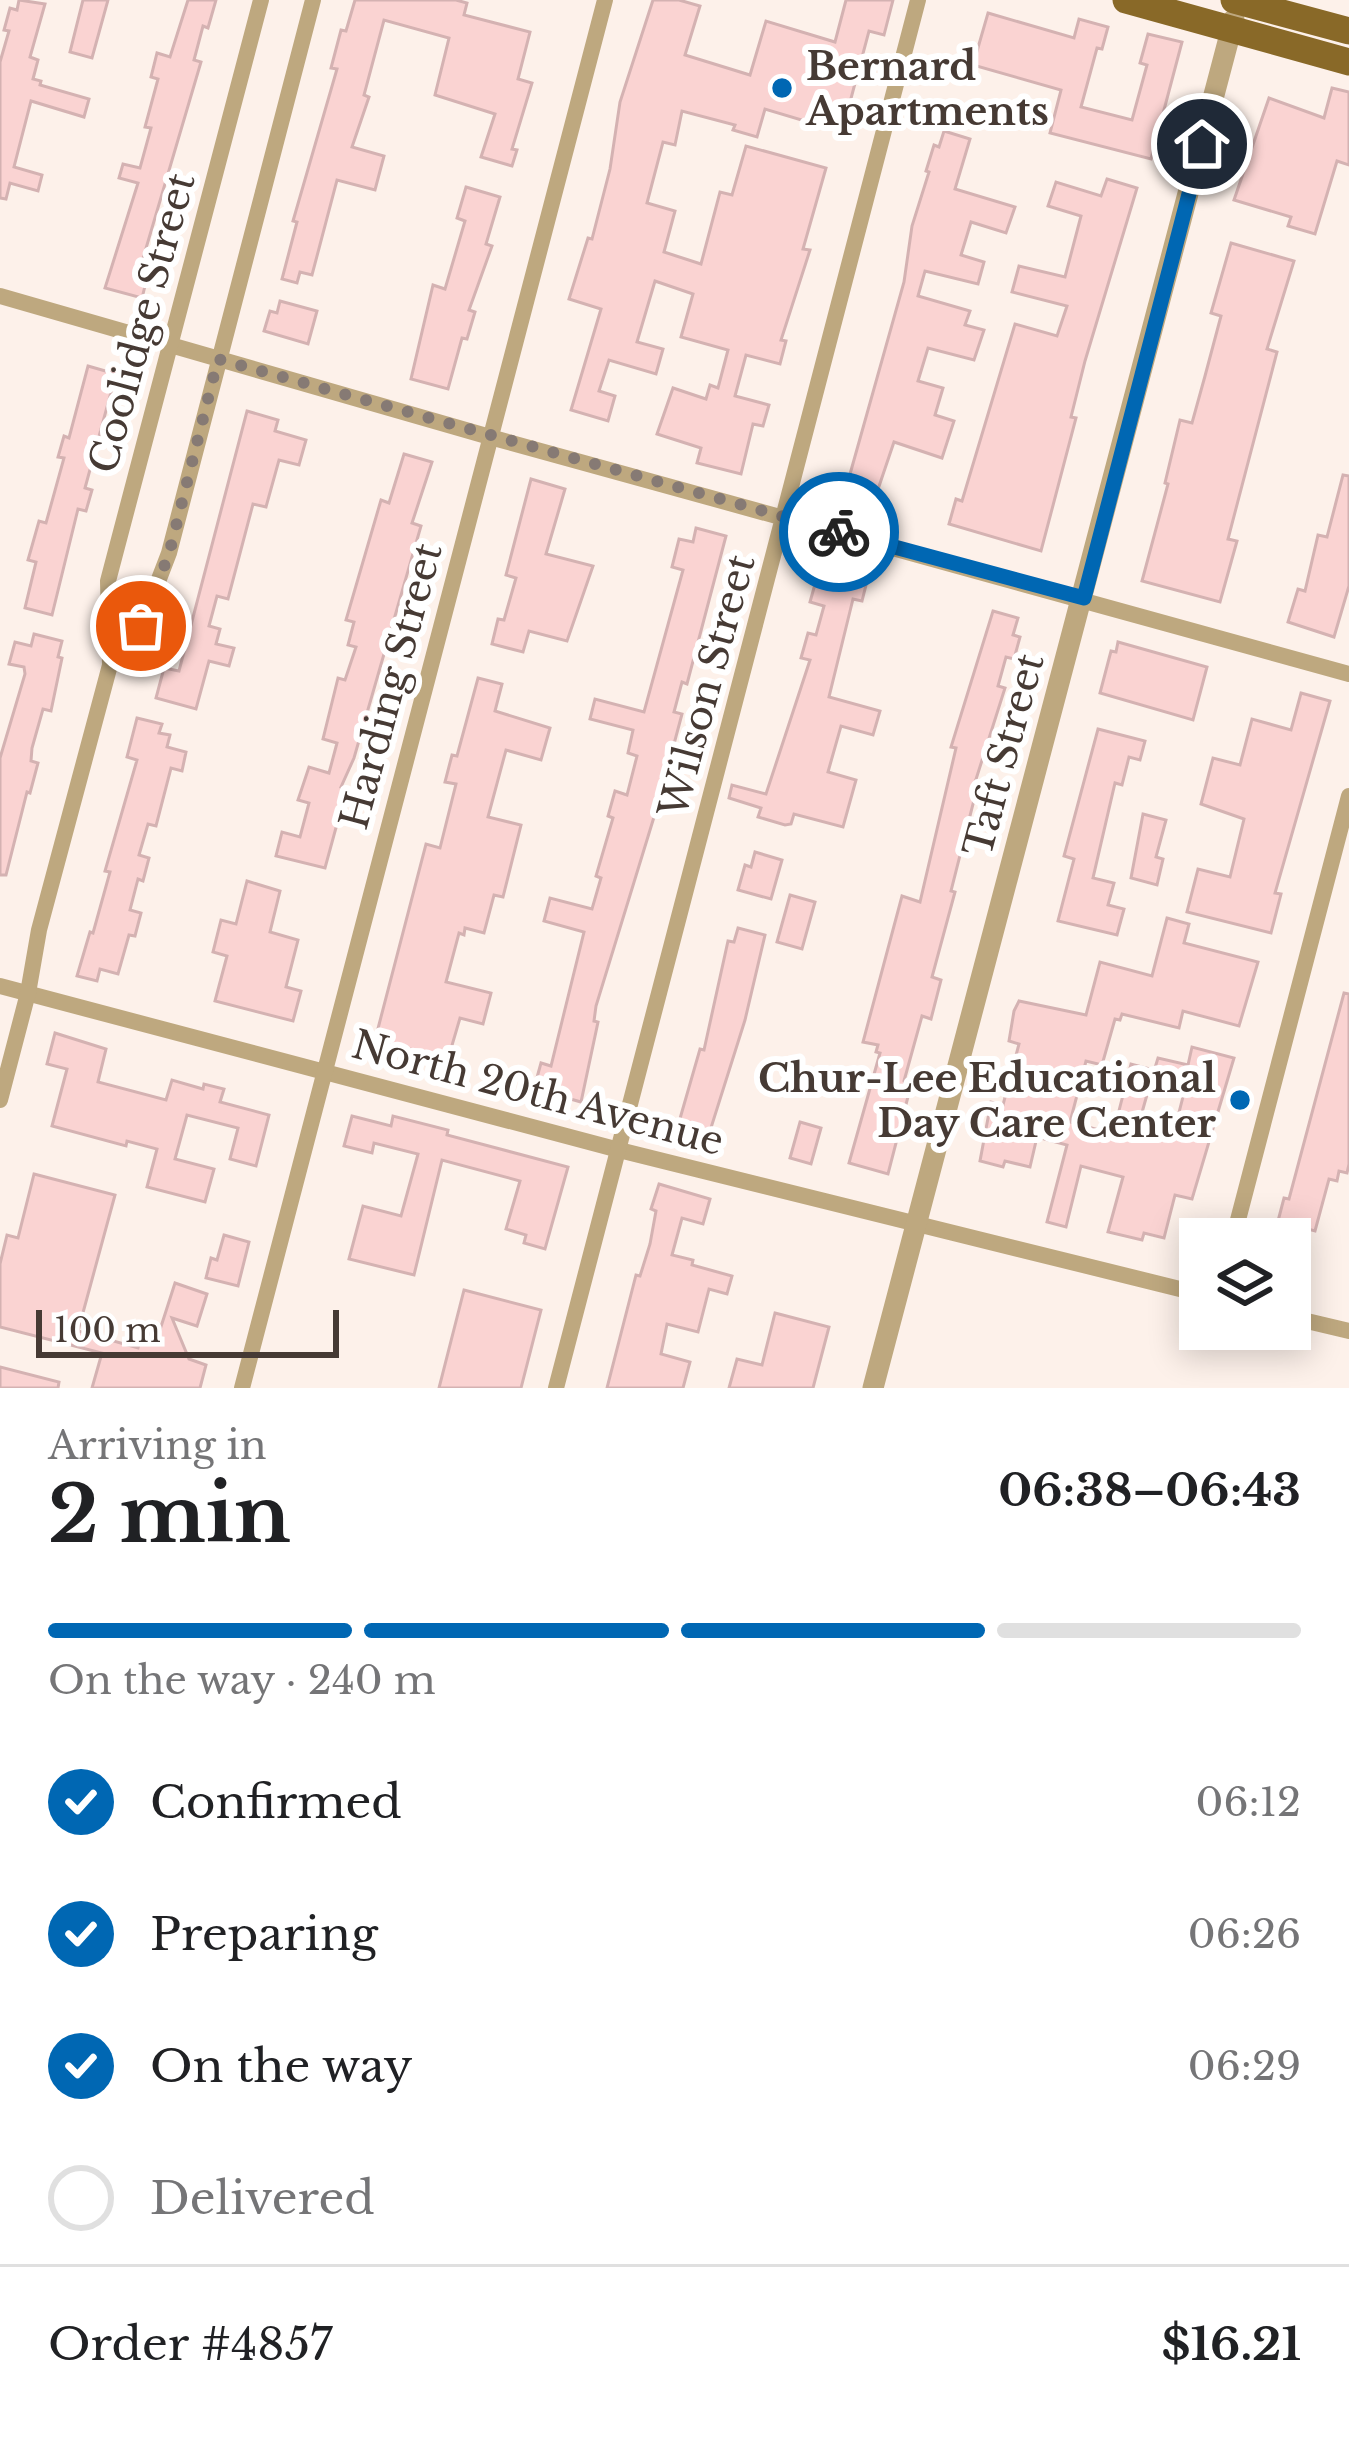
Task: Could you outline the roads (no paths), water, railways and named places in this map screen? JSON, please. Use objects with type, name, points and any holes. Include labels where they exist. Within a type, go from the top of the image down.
[{"type":"main road","points":[[1126,0],[1349,62]]},
{"type":"main road","points":[[1237,0],[1349,31]]},
{"type":"street","name":"Coolidge Street","points":[[0,1100],[39,930],[110,665],[108,581],[261,0]]},
{"type":"street","name":"Coolidge Street","points":[[110,665],[141,626],[161,574],[313,0]]},
{"type":"street","name":"Harding Street","points":[[242,1388],[605,0]]},
{"type":"street","name":"Wilson Street","points":[[556,1388],[918,0]]},
{"type":"street","name":"Taft Street","points":[[873,1388],[1084,598],[1237,0]]},
{"type":"street","points":[[0,296],[1349,674]]},
{"type":"street","points":[[1238,1218],[1349,796]]},
{"type":"street","name":"North 20th Avenue","points":[[0,986],[619,1150],[1179,1289]]},
{"type":"street","points":[[1311,1322],[1349,1331]]},
{"type":"place","name":"Bernard Apartments","points":[[782,88]]},
{"type":"place","name":"Chur-Lee Educational Day Care Center","points":[[1240,1100]]}]
